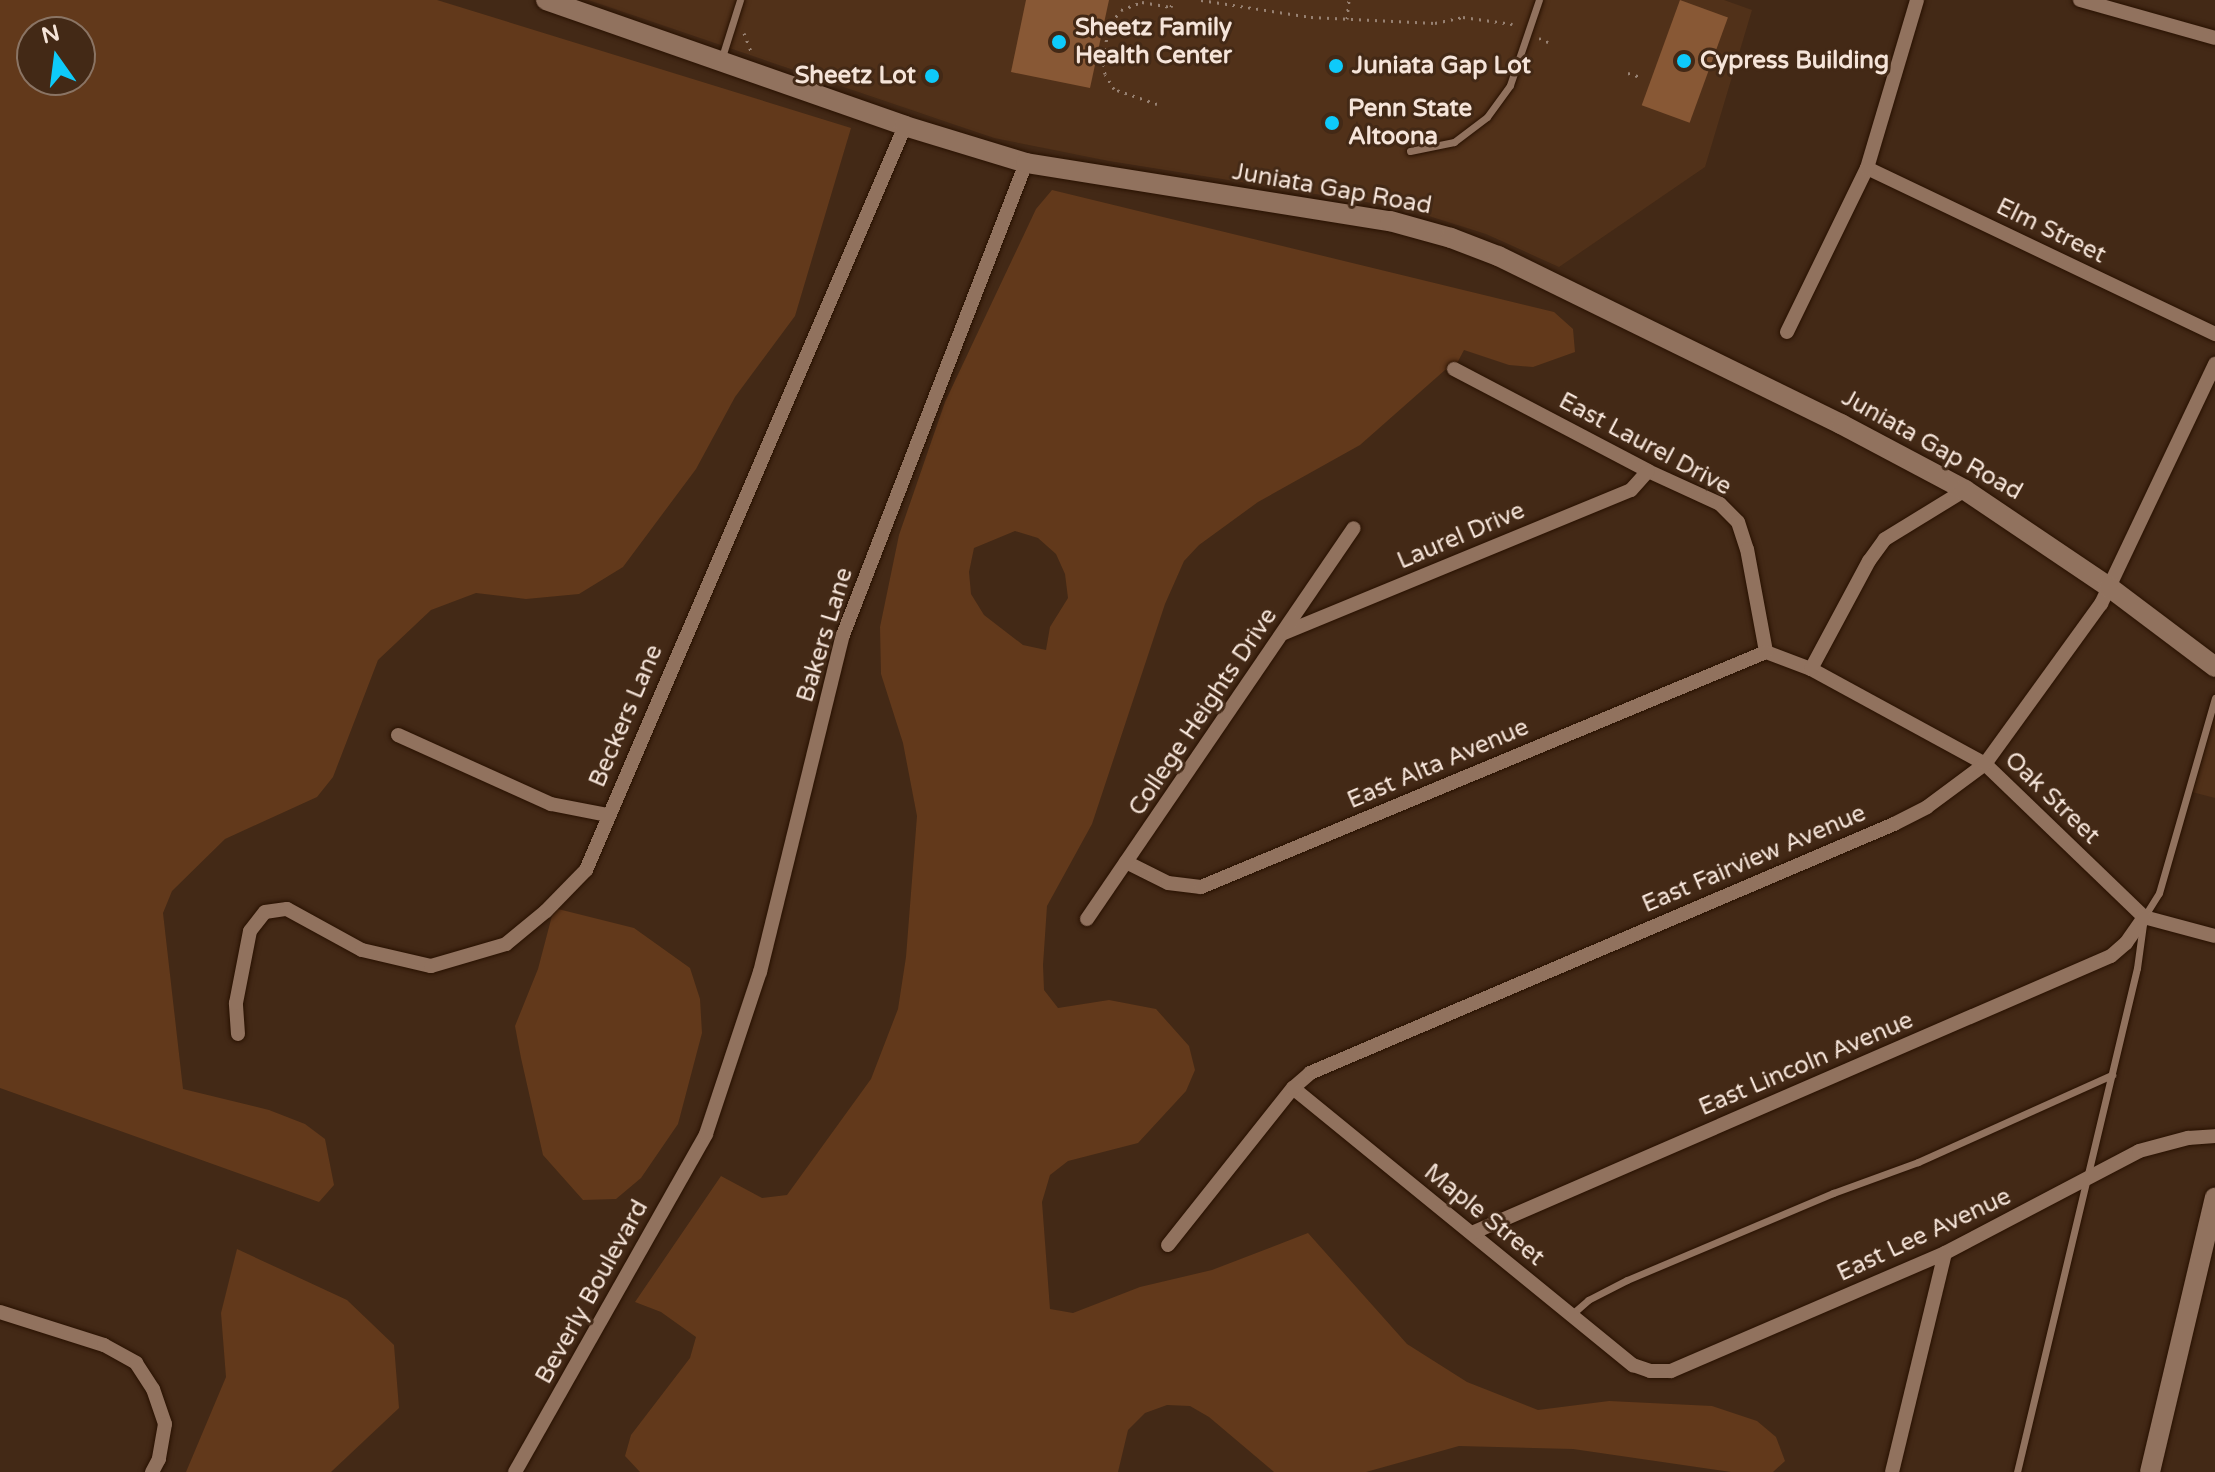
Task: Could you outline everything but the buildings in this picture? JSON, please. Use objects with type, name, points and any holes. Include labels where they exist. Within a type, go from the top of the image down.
[{"type":"main road","name":"Juniata Gap Road","points":[[546,0],[905,126],[1026,163],[1390,221],[1451,238],[1544,277],[1841,424],[1965,490],[2109,587],[2215,667]]},
{"type":"main road","points":[[2150,1472],[2208,1262],[2215,1198]]},
{"type":"street","points":[[1787,332],[1867,168],[1917,0]]},
{"type":"street","points":[[2080,0],[2215,38]]},
{"type":"street","name":"Beckers Lane","points":[[238,1034],[236,1003],[250,931],[265,912],[287,909],[322,924],[362,950],[397,961],[431,966],[506,944],[546,911],[586,870],[905,126]]},
{"type":"street","name":"Bakers Lane","points":[[706,1134],[760,972],[843,635],[1026,163]]},
{"type":"street","name":"Elm Street","points":[[1867,168],[2215,334]]},
{"type":"street","name":"East Fairview Avenue","points":[[1168,1245],[1293,1088],[1310,1073],[1894,824],[1927,807],[1985,764],[2109,587],[2215,364]]},
{"type":"street","name":"East Laurel Drive","points":[[1454,369],[1648,471],[1720,504],[1738,522],[1747,549],[1766,652]]},
{"type":"street","name":"Laurel Drive","points":[[1284,634],[1631,490],[1648,471]]},
{"type":"street","points":[[1811,669],[1869,561],[1885,539],[1965,490]]},
{"type":"street","name":"College Heights Drive","points":[[1087,919],[1354,528]]},
{"type":"street","name":"Oak Street","points":[[1766,652],[1811,669],[1985,764],[2144,917],[2215,936]]},
{"type":"street","name":"East Alta Avenue","points":[[1126,862],[1168,883],[1201,887],[1766,652]]},
{"type":"street","points":[[398,735],[551,804],[607,815]]},
{"type":"street","name":"East Lincoln Avenue","points":[[1472,1233],[2111,956],[2126,943],[2144,917]]},
{"type":"street","name":"Maple Street","points":[[1293,1088],[1633,1365],[1650,1371]]},
{"type":"street","name":"Beverly Boulevard","points":[[515,1472],[706,1134]]},
{"type":"street","name":"East Lee Avenue","points":[[1650,1371],[1671,1371],[1945,1253],[2139,1151],[2188,1138],[2215,1136]]},
{"type":"street","points":[[1892,1472],[1945,1253]]},
{"type":"street","points":[[0,1312],[104,1345],[136,1363],[153,1389],[165,1424],[159,1459],[152,1472]]},
{"type":"lane","points":[[721,60],[740,0]]},
{"type":"lane","points":[[1410,151],[1454,142],[1487,117],[1510,85],[1539,0]]},
{"type":"lane","points":[[2017,1472],[2137,968],[2144,917],[2159,893],[2215,698]]},
{"type":"lane","points":[[1571,1315],[1588,1300],[1627,1280],[1833,1193],[1918,1162],[2112,1075]]},
{"type":"path","points":[[1157,104],[1123,95],[1114,89],[1105,74],[1102,57],[1108,30],[1126,3],[1149,2],[1171,7],[1173,0]]},
{"type":"path","points":[[1201,0],[1280,14],[1435,23],[1463,17],[1513,24]]},
{"type":"path","points":[[1347,17],[1349,0]]},
{"type":"path","points":[[744,29],[747,44],[757,56]]},
{"type":"path","points":[[1539,38],[1548,42]]},
{"type":"path","points":[[1628,73],[1640,77]]},
{"type":"shaded area","points":[[0,0],[437,0],[851,128],[795,316],[735,397],[696,469],[623,567],[579,594],[526,599],[476,593],[431,610],[378,660],[333,777],[317,797],[225,839],[172,891],[163,913],[183,1089],[269,1110],[305,1124],[325,1139],[334,1185],[319,1202],[0,1088]]},
{"type":"shaded area","name":"Penn State Altoona","points":[[588,0],[1724,0],[1752,10],[1705,167],[1559,267],[1486,234],[1403,208],[1109,161],[994,138]]},
{"type":"shaded area","points":[[1052,190],[1554,312],[1573,329],[1575,352],[1533,367],[1509,365],[1464,350],[1454,369],[1445,370],[1360,445],[1258,502],[1199,545],[1184,561],[1165,604],[1092,824],[1047,906],[1043,965],[1044,990],[1058,1008],[1109,1000],[1156,1009],[1189,1046],[1195,1070],[1186,1091],[1138,1143],[1068,1161],[1050,1175],[1042,1202],[1050,1309],[1073,1313],[1140,1287],[1212,1270],[1308,1233],[1407,1344],[1467,1382],[1538,1410],[1609,1401],[1712,1406],[1757,1421],[1776,1437],[1785,1461],[1773,1472],[1731,1472],[1573,1449],[1459,1446],[1366,1472],[1274,1472],[1209,1417],[1190,1406],[1167,1405],[1145,1413],[1128,1430],[1118,1472],[640,1472],[625,1456],[631,1435],[690,1358],[696,1337],[661,1312],[635,1302],[721,1176],[762,1198],[787,1195],[871,1079],[898,1009],[906,957],[917,816],[903,743],[881,674],[880,627],[899,535],[945,402],[1036,209]],"holes":[[[1015,531],[1038,538],[1056,554],[1065,574],[1068,598],[1050,627],[1046,650],[1023,645],[984,615],[971,594],[969,572],[974,548]]]},
{"type":"shaded area","points":[[2215,704],[2215,798],[2192,792]]},
{"type":"shaded area","points":[[554,908],[634,928],[690,968],[700,999],[702,1033],[678,1124],[641,1178],[616,1199],[583,1200],[543,1155],[521,1058],[515,1026],[538,969]]},
{"type":"shaded area","points":[[237,1249],[347,1300],[394,1345],[399,1408],[331,1472],[186,1472],[226,1377],[221,1313]]},
{"type":"place","name":"Sheetz Family Health Center","points":[[1059,42]]},
{"type":"place","name":"Cypress Building","points":[[1684,61]]},
{"type":"place","name":"Juniata Gap Lot","points":[[1336,66]]},
{"type":"place","name":"Sheetz Lot","points":[[932,76]]},
{"type":"place","name":"Penn State Altoona","points":[[1332,123]]}]
